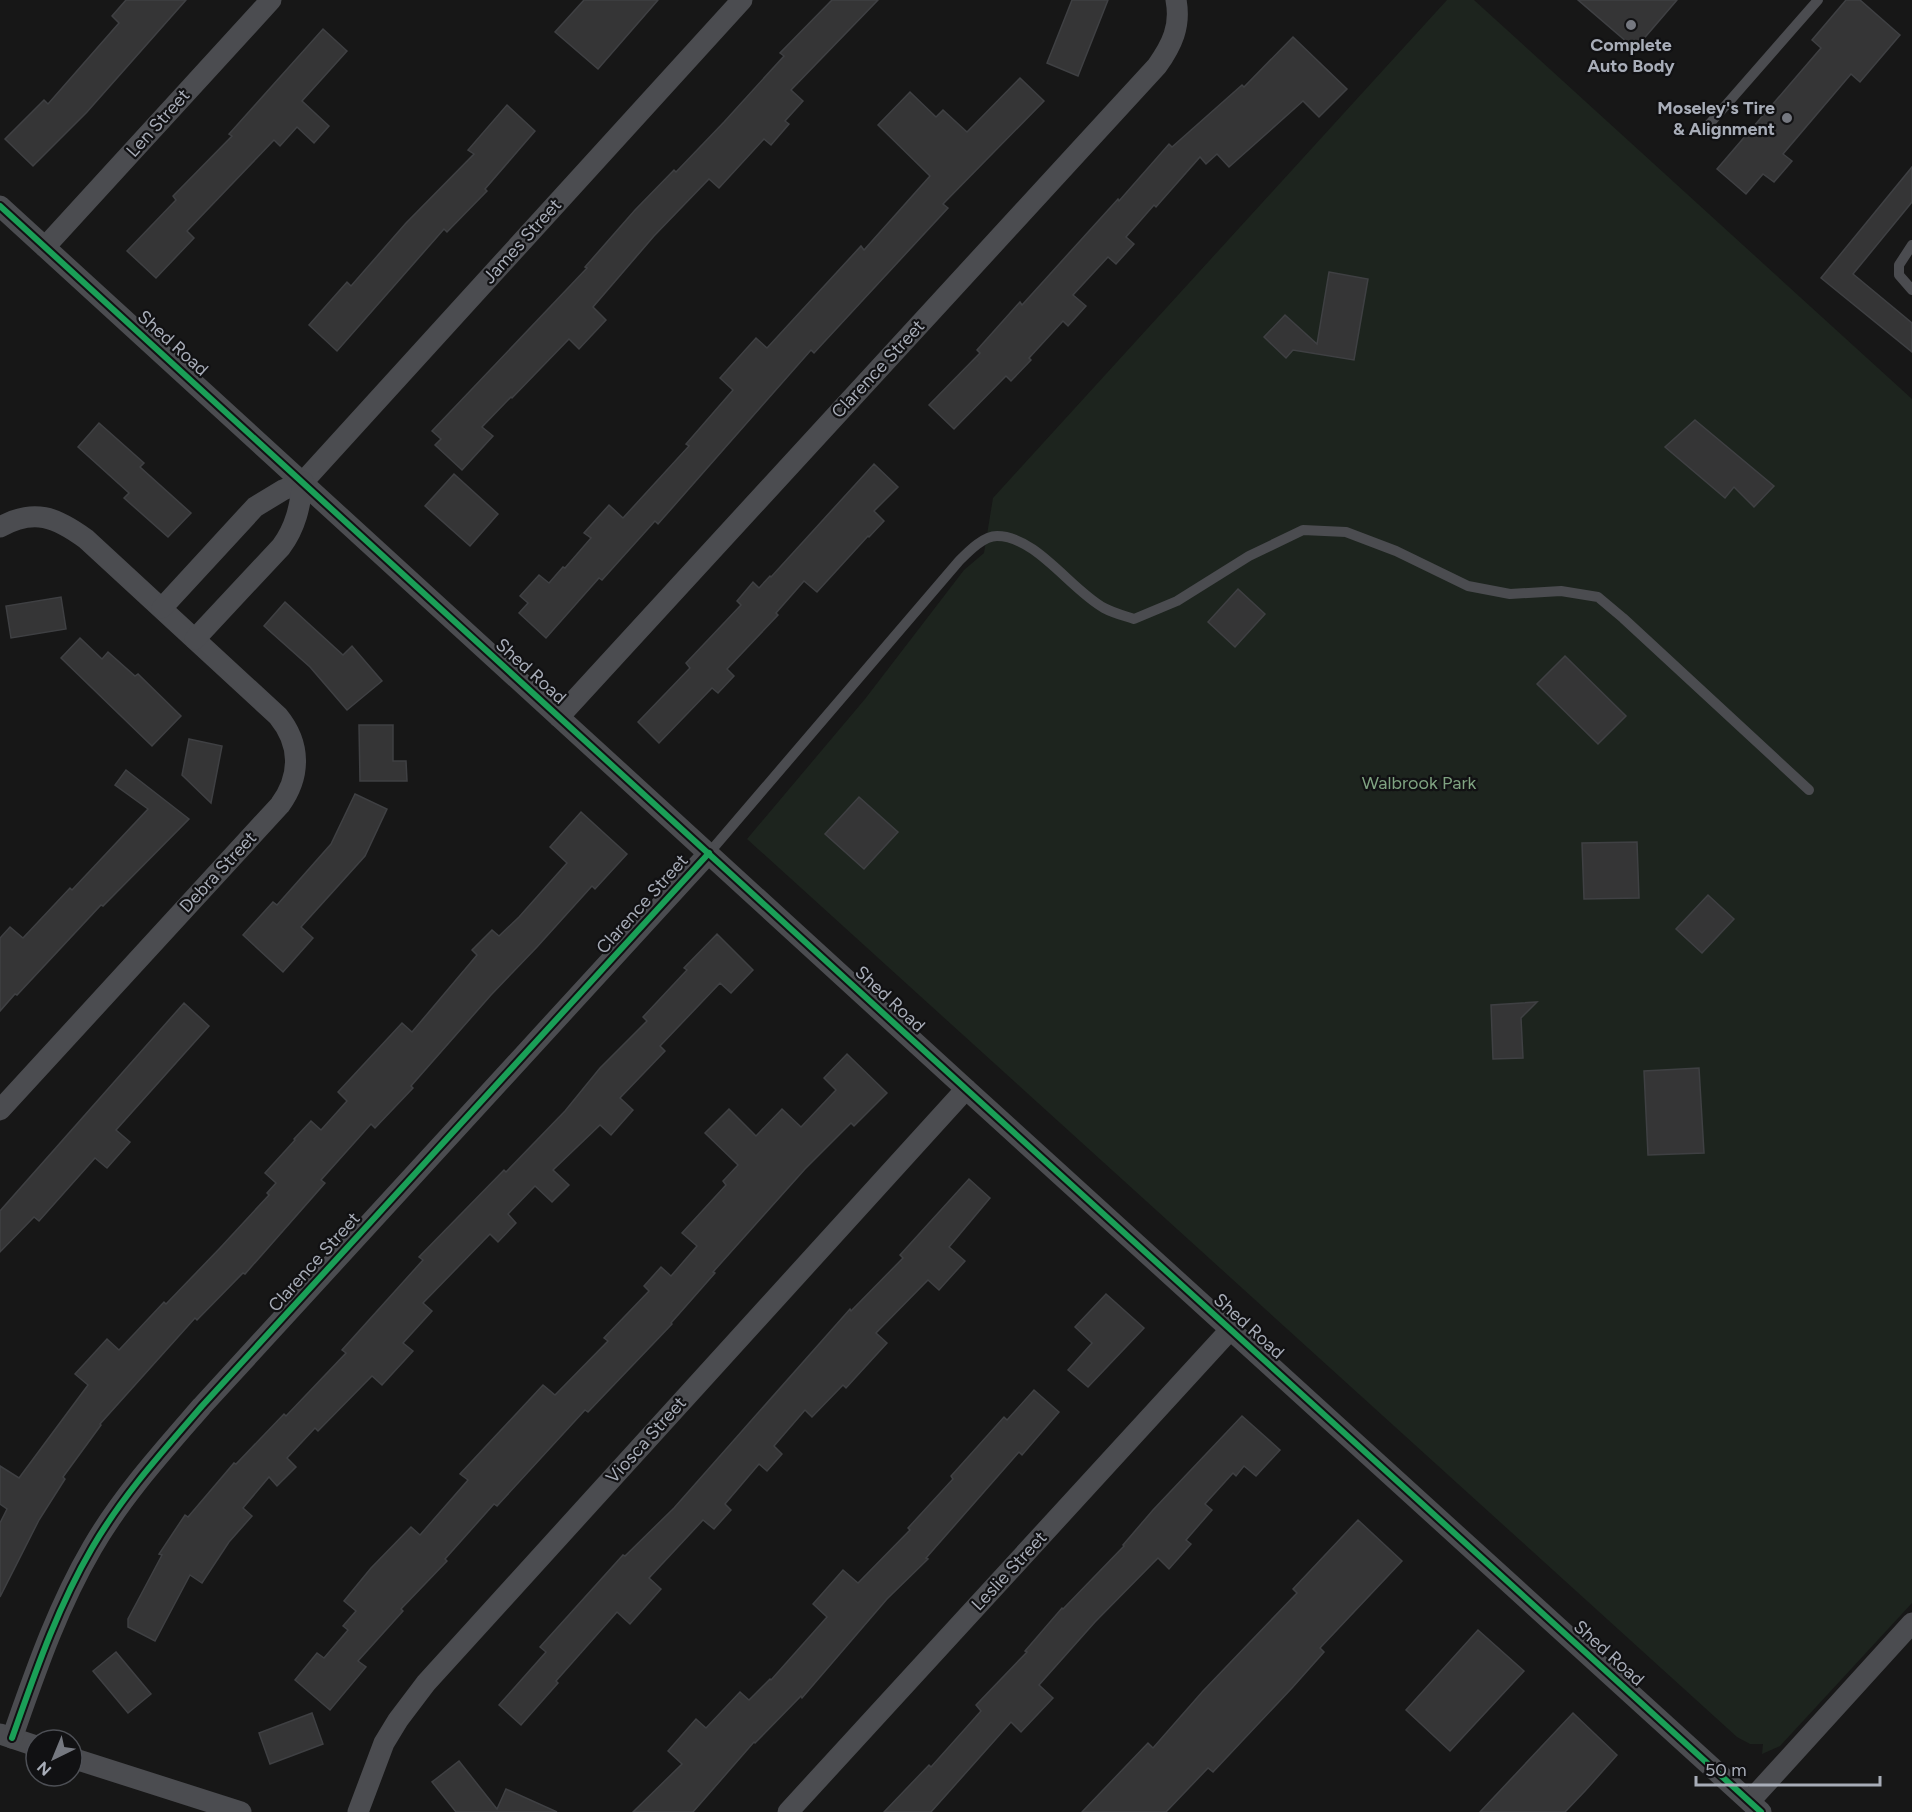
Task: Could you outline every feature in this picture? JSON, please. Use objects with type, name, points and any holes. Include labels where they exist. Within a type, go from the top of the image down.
[{"type":"street","name":"Len Street","points":[[45,247],[271,0]]},
{"type":"street","name":"James Street","points":[[162,608],[255,507],[283,490],[303,482],[742,0]]},
{"type":"street","name":"Clarence Street","points":[[560,717],[1157,66],[1174,40],[1177,6]]},
{"type":"street","name":"Shed Road","points":[[0,206],[1755,1807]]},
{"type":"street","points":[[195,639],[290,535],[300,505],[303,482]]},
{"type":"street","points":[[0,527],[22,517],[30,516],[54,519],[69,526],[86,538],[162,608]]},
{"type":"street","name":"Debra Street","points":[[0,1110],[289,792],[294,779],[293,740],[288,728],[162,608]]},
{"type":"street","name":"Clarence Street","points":[[6,1736],[64,1601],[93,1546],[130,1493],[202,1406],[709,853]]},
{"type":"street","name":"Viosca Street","points":[[358,1812],[384,1743],[426,1683],[966,1089]]},
{"type":"street","name":"Leslie Street","points":[[788,1812],[1230,1330]]},
{"type":"street","points":[[1755,1807],[1912,1623]]},
{"type":"street","points":[[6,1736],[24,1742]]},
{"type":"street","points":[[84,1762],[241,1812]]},
{"type":"lane","points":[[1705,129],[1818,0]]},
{"type":"lane","points":[[1912,245],[1899,265],[1899,275],[1912,290]]},
{"type":"lane","points":[[709,853],[959,561],[972,548],[995,536],[1014,539],[1031,549],[1104,608],[1134,619],[1177,601],[1249,556],[1303,530],[1346,532],[1396,551],[1468,586],[1510,594],[1561,591],[1598,597],[1809,790]]},
{"type":"green space","name":"Walbrook Park","points":[[1447,0],[1474,0],[1912,399],[1912,1603],[1780,1746],[1762,1754],[1763,1744],[1750,1744],[1737,1737],[747,839],[865,699],[964,570],[984,553],[993,498]]},
{"type":"building","points":[[126,0],[186,0],[87,112],[33,166],[5,139],[44,100],[48,104],[119,23],[112,16]]},
{"type":"building","points":[[584,0],[658,0],[598,69],[555,32]]},
{"type":"building","points":[[832,0],[878,0],[791,90],[803,101],[785,121],[789,124],[771,145],[764,139],[719,188],[709,179],[654,236],[593,307],[606,320],[579,349],[569,339],[482,427],[493,436],[462,470],[435,445],[441,439],[432,431],[587,268],[585,267],[635,210],[674,170],[676,172],[724,122],[784,56],[780,53]]},
{"type":"building","points":[[1072,0],[1108,0],[1078,76],[1047,63]]},
{"type":"building","name":"Complete Auto Body","points":[[1578,0],[1677,0],[1635,49]]},
{"type":"building","name":"Moseley's Tire & Alignment","points":[[1846,0],[1860,0],[1900,35],[1860,82],[1851,74],[1783,154],[1792,161],[1774,182],[1763,174],[1746,194],[1717,169],[1821,48],[1812,40]]},
{"type":"building","points":[[323,29],[347,51],[302,101],[329,126],[314,143],[297,127],[280,146],[274,140],[187,231],[194,238],[156,278],[127,251],[176,200],[173,196],[232,136],[229,134]]},
{"type":"building","points":[[1293,37],[1347,89],[1319,117],[1303,101],[1229,167],[1217,154],[1206,164],[1200,157],[1126,237],[1134,244],[1116,264],[1108,257],[1073,295],[1086,306],[1068,326],[1063,321],[1011,381],[1006,376],[954,429],[929,405],[980,353],[977,350],[1020,302],[1022,305],[1169,144],[1172,147],[1242,85],[1244,87]]},
{"type":"building","points":[[1020,78],[1044,101],[943,204],[948,208],[814,353],[811,350],[658,524],[655,521],[602,580],[599,578],[546,638],[519,613],[528,603],[520,596],[539,575],[549,583],[563,567],[565,568],[591,538],[584,533],[609,505],[623,518],[689,446],[686,444],[733,390],[720,378],[756,338],[767,348],[861,246],[864,250],[930,176],[878,125],[910,92],[936,117],[943,110],[967,132]]},
{"type":"building","points":[[507,105],[535,131],[485,189],[487,191],[447,232],[444,229],[337,351],[309,325],[347,282],[351,286],[406,223],[474,154],[468,150]]},
{"type":"building","points":[[1912,167],[1912,202],[1853,274],[1912,323],[1912,352],[1821,278]]},
{"type":"building","points":[[1329,272],[1368,279],[1354,360],[1293,350],[1286,358],[1264,337],[1285,315],[1317,344]]},
{"type":"building","points":[[1695,420],[1774,486],[1754,507],[1734,487],[1725,498],[1665,447]]},
{"type":"building","points":[[99,423],[144,463],[140,467],[191,513],[168,537],[124,498],[129,493],[78,447]]},
{"type":"building","points":[[874,464],[898,487],[874,511],[884,521],[817,592],[804,581],[776,613],[778,615],[727,669],[734,676],[718,693],[712,688],[659,743],[638,722],[690,668],[686,663],[741,605],[737,601],[753,582],[759,588],[771,577]]},
{"type":"building","points":[[454,474],[498,514],[470,546],[425,506]]},
{"type":"building","points":[[1238,589],[1265,614],[1235,647],[1208,622]]},
{"type":"building","points":[[61,597],[66,629],[11,638],[6,606]]},
{"type":"building","points":[[285,602],[343,655],[352,646],[382,681],[347,710],[310,667],[264,626]]},
{"type":"building","points":[[80,638],[102,659],[108,652],[135,676],[138,674],[181,716],[152,746],[61,658]]},
{"type":"building","points":[[1565,656],[1626,716],[1598,744],[1537,684]]},
{"type":"building","points":[[359,725],[393,725],[393,761],[406,761],[407,781],[360,781]]},
{"type":"building","points":[[189,739],[222,746],[211,803],[182,775]]},
{"type":"building","points":[[126,770],[189,819],[103,906],[101,905],[0,1011],[0,938],[10,927],[23,938],[148,809],[115,785]]},
{"type":"building","points":[[355,794],[387,809],[365,856],[301,927],[313,938],[283,972],[243,935],[273,902],[277,905],[331,844]]},
{"type":"building","points":[[859,797],[898,832],[864,869],[825,834]]},
{"type":"building","points":[[581,812],[627,854],[595,889],[592,886],[491,995],[411,1086],[413,1088],[375,1128],[371,1124],[321,1180],[325,1183],[245,1274],[243,1273],[197,1320],[195,1318],[100,1424],[63,1477],[65,1479],[39,1520],[0,1597],[0,1523],[7,1509],[0,1504],[0,1466],[19,1478],[88,1385],[75,1374],[107,1339],[119,1350],[220,1248],[269,1195],[267,1193],[276,1183],[265,1173],[294,1139],[311,1121],[321,1130],[347,1101],[338,1092],[402,1023],[412,1032],[477,955],[472,950],[492,930],[499,936],[567,863],[550,847]]},
{"type":"building","points":[[1637,842],[1639,898],[1584,899],[1582,843]]},
{"type":"building","points":[[1708,895],[1734,919],[1702,953],[1676,929]]},
{"type":"building","points":[[717,934],[753,970],[731,993],[720,983],[660,1046],[665,1051],[620,1098],[633,1110],[611,1135],[600,1125],[553,1170],[569,1185],[552,1202],[535,1186],[508,1214],[516,1223],[498,1242],[490,1234],[423,1303],[432,1311],[403,1343],[413,1351],[382,1385],[372,1376],[318,1431],[315,1428],[287,1458],[296,1467],[277,1486],[269,1477],[243,1508],[252,1516],[229,1542],[202,1583],[190,1575],[155,1641],[128,1627],[128,1619],[162,1555],[159,1554],[185,1515],[188,1517],[234,1463],[236,1464],[284,1414],[286,1416],[346,1353],[342,1350],[423,1260],[419,1257],[565,1111],[600,1068],[647,1021],[643,1017],[687,970],[684,968]]},
{"type":"building","points":[[1537,1002],[1521,1018],[1523,1058],[1493,1059],[1491,1005]]},
{"type":"building","points":[[184,1003],[209,1026],[116,1130],[130,1142],[107,1168],[95,1158],[39,1221],[34,1217],[0,1252],[0,1211]]},
{"type":"building","points":[[847,1054],[887,1093],[854,1126],[851,1123],[805,1169],[713,1272],[715,1273],[672,1324],[588,1412],[585,1410],[497,1506],[494,1504],[358,1661],[366,1667],[330,1710],[295,1680],[317,1653],[324,1658],[348,1630],[343,1626],[356,1611],[344,1601],[371,1568],[411,1527],[420,1535],[468,1480],[460,1474],[543,1385],[555,1395],[608,1341],[604,1338],[649,1291],[644,1286],[661,1267],[671,1276],[697,1246],[682,1233],[726,1185],[723,1181],[738,1165],[705,1133],[729,1109],[756,1136],[782,1109],[801,1127],[836,1090],[824,1078]]},
{"type":"building","points":[[1699,1068],[1704,1153],[1648,1155],[1644,1071]]},
{"type":"building","points":[[969,1179],[990,1198],[949,1247],[965,1261],[939,1290],[928,1280],[876,1333],[887,1343],[846,1388],[843,1385],[812,1417],[805,1410],[774,1446],[782,1454],[767,1471],[759,1464],[725,1504],[731,1510],[714,1529],[703,1520],[649,1578],[661,1589],[630,1624],[617,1612],[556,1681],[558,1683],[521,1725],[499,1705],[546,1652],[540,1647],[623,1555],[625,1556],[674,1508],[850,1309],[851,1311],[903,1258],[900,1255]]},
{"type":"building","points":[[1106,1294],[1144,1328],[1088,1387],[1068,1370],[1092,1343],[1075,1327]]},
{"type":"building","points":[[1034,1390],[1059,1412],[1022,1455],[1019,1452],[926,1558],[928,1559],[887,1599],[802,1698],[801,1696],[754,1742],[693,1812],[633,1812],[682,1764],[668,1751],[696,1719],[706,1728],[740,1692],[749,1700],[771,1680],[827,1617],[813,1604],[843,1570],[858,1583],[910,1530],[908,1528],[953,1479],[951,1476],[1004,1417],[1007,1420]]},
{"type":"building","points":[[1242,1416],[1280,1450],[1256,1476],[1244,1466],[1236,1476],[1233,1473],[1205,1504],[1212,1510],[1186,1540],[1191,1544],[1169,1569],[1158,1558],[1095,1622],[1039,1685],[1053,1698],[1021,1732],[1011,1722],[931,1812],[884,1812],[929,1765],[931,1767],[981,1711],[976,1705],[1027,1652],[1025,1651],[1062,1608],[1124,1546],[1153,1510]]},
{"type":"building","points":[[1358,1520],[1402,1561],[1320,1648],[1324,1652],[1213,1772],[1208,1768],[1166,1812],[1082,1812],[1148,1743],[1153,1748],[1203,1691],[1297,1593],[1293,1589]]},
{"type":"building","points":[[1478,1630],[1524,1671],[1450,1751],[1406,1710]]},
{"type":"building","points":[[116,1652],[151,1694],[128,1713],[93,1671]]},
{"type":"building","points":[[312,1713],[323,1744],[270,1764],[259,1733]]},
{"type":"building","points":[[1573,1713],[1617,1755],[1585,1791],[1565,1812],[1480,1812]]},
{"type":"building","points":[[459,1761],[497,1809],[506,1789],[557,1812],[456,1812],[432,1782]]},
{"type":"cycle path","points":[[0,206],[1761,1812]]},
{"type":"cycle path","points":[[12,1738],[48,1641],[79,1571],[116,1510],[144,1474],[202,1406],[709,853]]},
{"type":"place","name":"Complete Auto Body","points":[[1631,25]]},
{"type":"place","name":"Moseley's Tire & Alignment","points":[[1787,118]]}]
